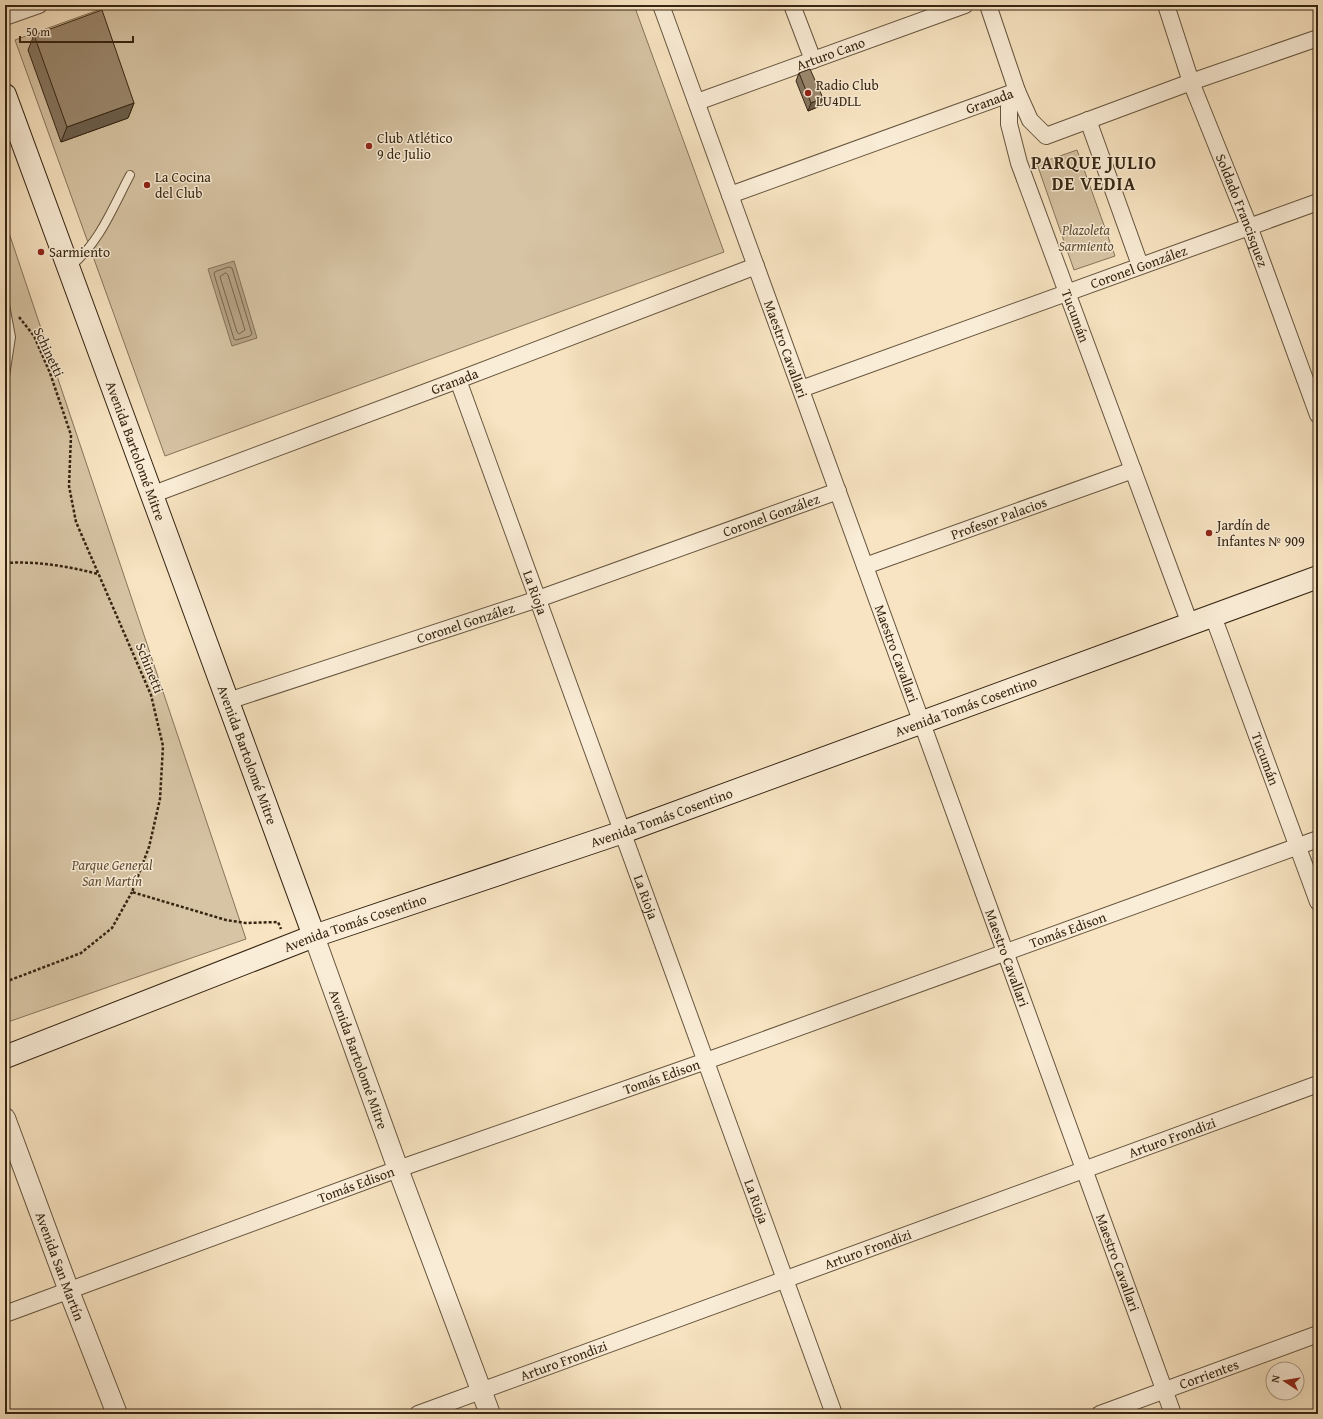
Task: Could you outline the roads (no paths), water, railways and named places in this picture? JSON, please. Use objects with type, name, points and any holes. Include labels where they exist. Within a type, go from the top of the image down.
[{"type":"main road","name":"Avenida Bartolomé Mitre","points":[[5,95],[70,268],[314,936]]},
{"type":"main road","name":"Avenida Tomás Cosentino","points":[[5,1057],[314,936],[623,832],[1318,577]]},
{"type":"street","points":[[5,17],[39,5]]},
{"type":"street","name":"Maestro Cavallari","points":[[661,5],[1173,1414]]},
{"type":"street","points":[[792,5],[813,60]]},
{"type":"street","name":"Arturo Cano","points":[[697,102],[965,5]]},
{"type":"street","points":[[988,5],[1017,91]]},
{"type":"street","name":"Soldado Francisquez","points":[[1166,5],[1190,82],[1249,226],[1318,415]]},
{"type":"street","name":"Granada","points":[[730,195],[1017,91],[1030,120],[1046,136],[1190,82],[1318,38]]},
{"type":"street","name":"Tucumán","points":[[1017,91],[1009,107],[1009,124],[1019,163],[1190,624]]},
{"type":"street","points":[[1088,120],[1140,265]]},
{"type":"street","name":"Coronel González","points":[[801,389],[1140,265],[1318,202]]},
{"type":"street","name":"Granada","points":[[152,495],[756,266]]},
{"type":"street","name":"La Rioja","points":[[458,380],[834,1414]]},
{"type":"street","name":"Profesor Palacios","points":[[865,566],[1133,470]]},
{"type":"street","name":"Coronel González","points":[[228,701],[538,599],[838,491]]},
{"type":"street","name":"Tucumán","points":[[1212,616],[1318,902]]},
{"type":"street","name":"Tomás Edison","points":[[5,1314],[398,1169],[706,1061],[1318,839]]},
{"type":"street","name":"Avenida Bartolomé Mitre","points":[[314,936],[398,1169],[490,1414]]},
{"type":"street","name":"Arturo Frondizi","points":[[418,1414],[1318,1084]]},
{"type":"street","name":"Avenida San Martín","points":[[5,1118],[69,1291],[117,1414]]},
{"type":"street","name":"Corrientes","points":[[1100,1414],[1318,1334]]},
{"type":"lane","points":[[70,268],[86,254],[100,233],[130,175]]},
{"type":"lane","points":[[5,305],[11,337],[5,376]]},
{"type":"water","points":[[234,261],[257,338],[232,346],[208,269]]},
{"type":"place","name":"Radio Club LU4DLL","points":[[808,93]]},
{"type":"place","name":"Club Atlético 9 de Julio","points":[[369,146]]},
{"type":"place","name":"La Cocina del Club","points":[[147,185]]},
{"type":"place","name":"Sarmiento","points":[[41,252]]},
{"type":"place","name":"Jardín de Infantes № 909","points":[[1209,533]]},
{"type":"district","name":"PARQUE JULIO DE VEDIA","points":[[1094,172]]},
{"type":"park label","name":"Plazoleta Sarmiento","points":[[1086,238]]},
{"type":"park label","name":"Parque General San Martín","points":[[112,874]]}]
